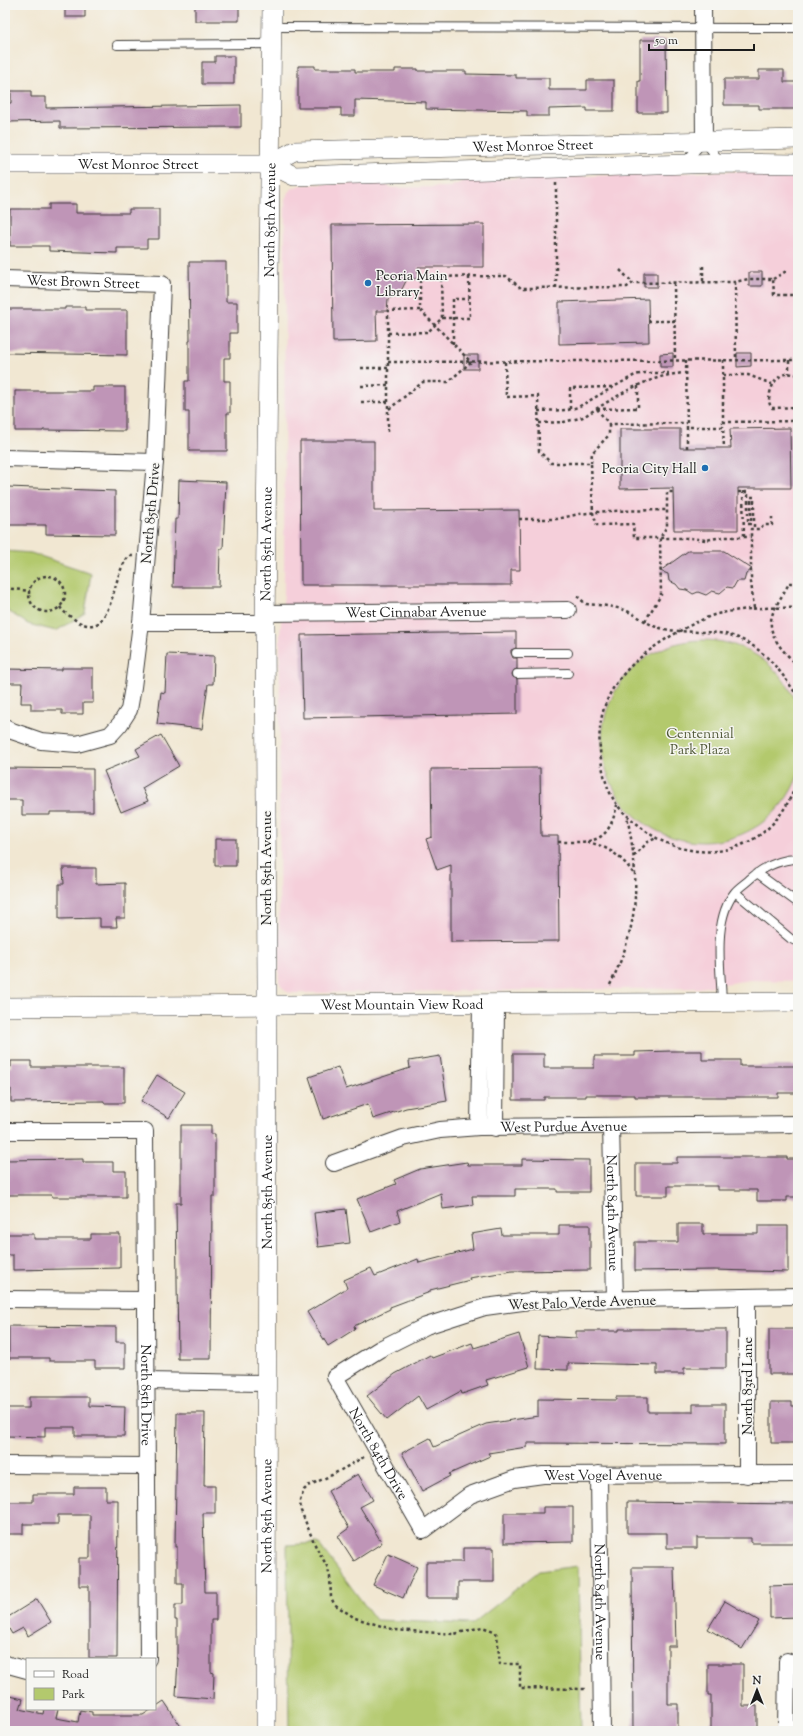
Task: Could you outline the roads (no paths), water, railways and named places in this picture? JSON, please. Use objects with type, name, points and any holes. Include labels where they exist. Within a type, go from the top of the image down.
[{"type":"street","name":"North 85th Avenue","points":[[266,1731],[267,1004],[265,618],[272,5]]},
{"type":"street","points":[[703,5],[704,141]]},
{"type":"street","name":"West Monroe Street","points":[[270,164],[294,151],[798,139]]},
{"type":"street","points":[[550,144],[554,176]]},
{"type":"street","points":[[423,147],[424,172]]},
{"type":"street","name":"West Monroe Street","points":[[5,164],[270,164],[294,176],[424,172],[554,176],[683,164],[798,164]]},
{"type":"street","name":"West Brown Street","points":[[5,279],[162,284]]},
{"type":"street","name":"North 85th Drive","points":[[5,727],[41,741],[77,744],[110,735],[120,724],[129,710],[141,623],[155,462],[162,284]]},
{"type":"street","points":[[5,458],[155,462]]},
{"type":"street","name":"West Cinnabar Avenue","points":[[141,623],[265,618],[568,610]]},
{"type":"street","name":"West Mountain View Road","points":[[5,1007],[267,1004],[798,1002]]},
{"type":"street","points":[[487,1127],[488,1004]]},
{"type":"street","name":"West Purdue Avenue","points":[[334,1163],[403,1138],[440,1130],[487,1127],[798,1124]]},
{"type":"street","name":"North 84th Avenue","points":[[611,1126],[615,1299]]},
{"type":"street","name":"North 85th Drive","points":[[5,1131],[145,1131],[148,1658]]},
{"type":"street","name":"West Palo Verde Avenue","points":[[335,1377],[380,1349],[426,1326],[485,1307],[530,1301],[798,1296]]},
{"type":"street","name":"North 83rd Lane","points":[[747,1297],[747,1475]]},
{"type":"street","points":[[5,1299],[146,1300]]},
{"type":"street","name":"North 84th Drive","points":[[335,1377],[423,1530]]},
{"type":"street","points":[[146,1381],[266,1383]]},
{"type":"street","points":[[5,1466],[146,1466]]},
{"type":"street","name":"North 84th Avenue","points":[[599,1474],[602,1731]]},
{"type":"street","name":"West Vogel Avenue","points":[[423,1530],[470,1495],[495,1484],[514,1479],[543,1475],[599,1474],[798,1474]]},
{"type":"street","points":[[786,1731],[787,1662]]},
{"type":"street","points":[[5,1664],[26,1670]]},
{"type":"lane","points":[[117,45],[272,35],[703,28],[798,28]]},
{"type":"lane","points":[[683,164],[704,141],[722,164]]},
{"type":"lane","points":[[516,653],[568,653]]},
{"type":"lane","points":[[517,674],[568,673]]},
{"type":"lane","points":[[722,1002],[720,935],[722,917],[734,892],[764,868],[793,859],[798,859]]},
{"type":"lane","points":[[757,873],[798,903]]},
{"type":"lane","points":[[734,892],[798,942]]},
{"type":"place","name":"Peoria Main Library","points":[[368,283]]},
{"type":"place","name":"Peoria City Hall","points":[[705,468]]},
{"type":"park label","name":"Centennial Park Plaza","points":[[700,742]]}]
